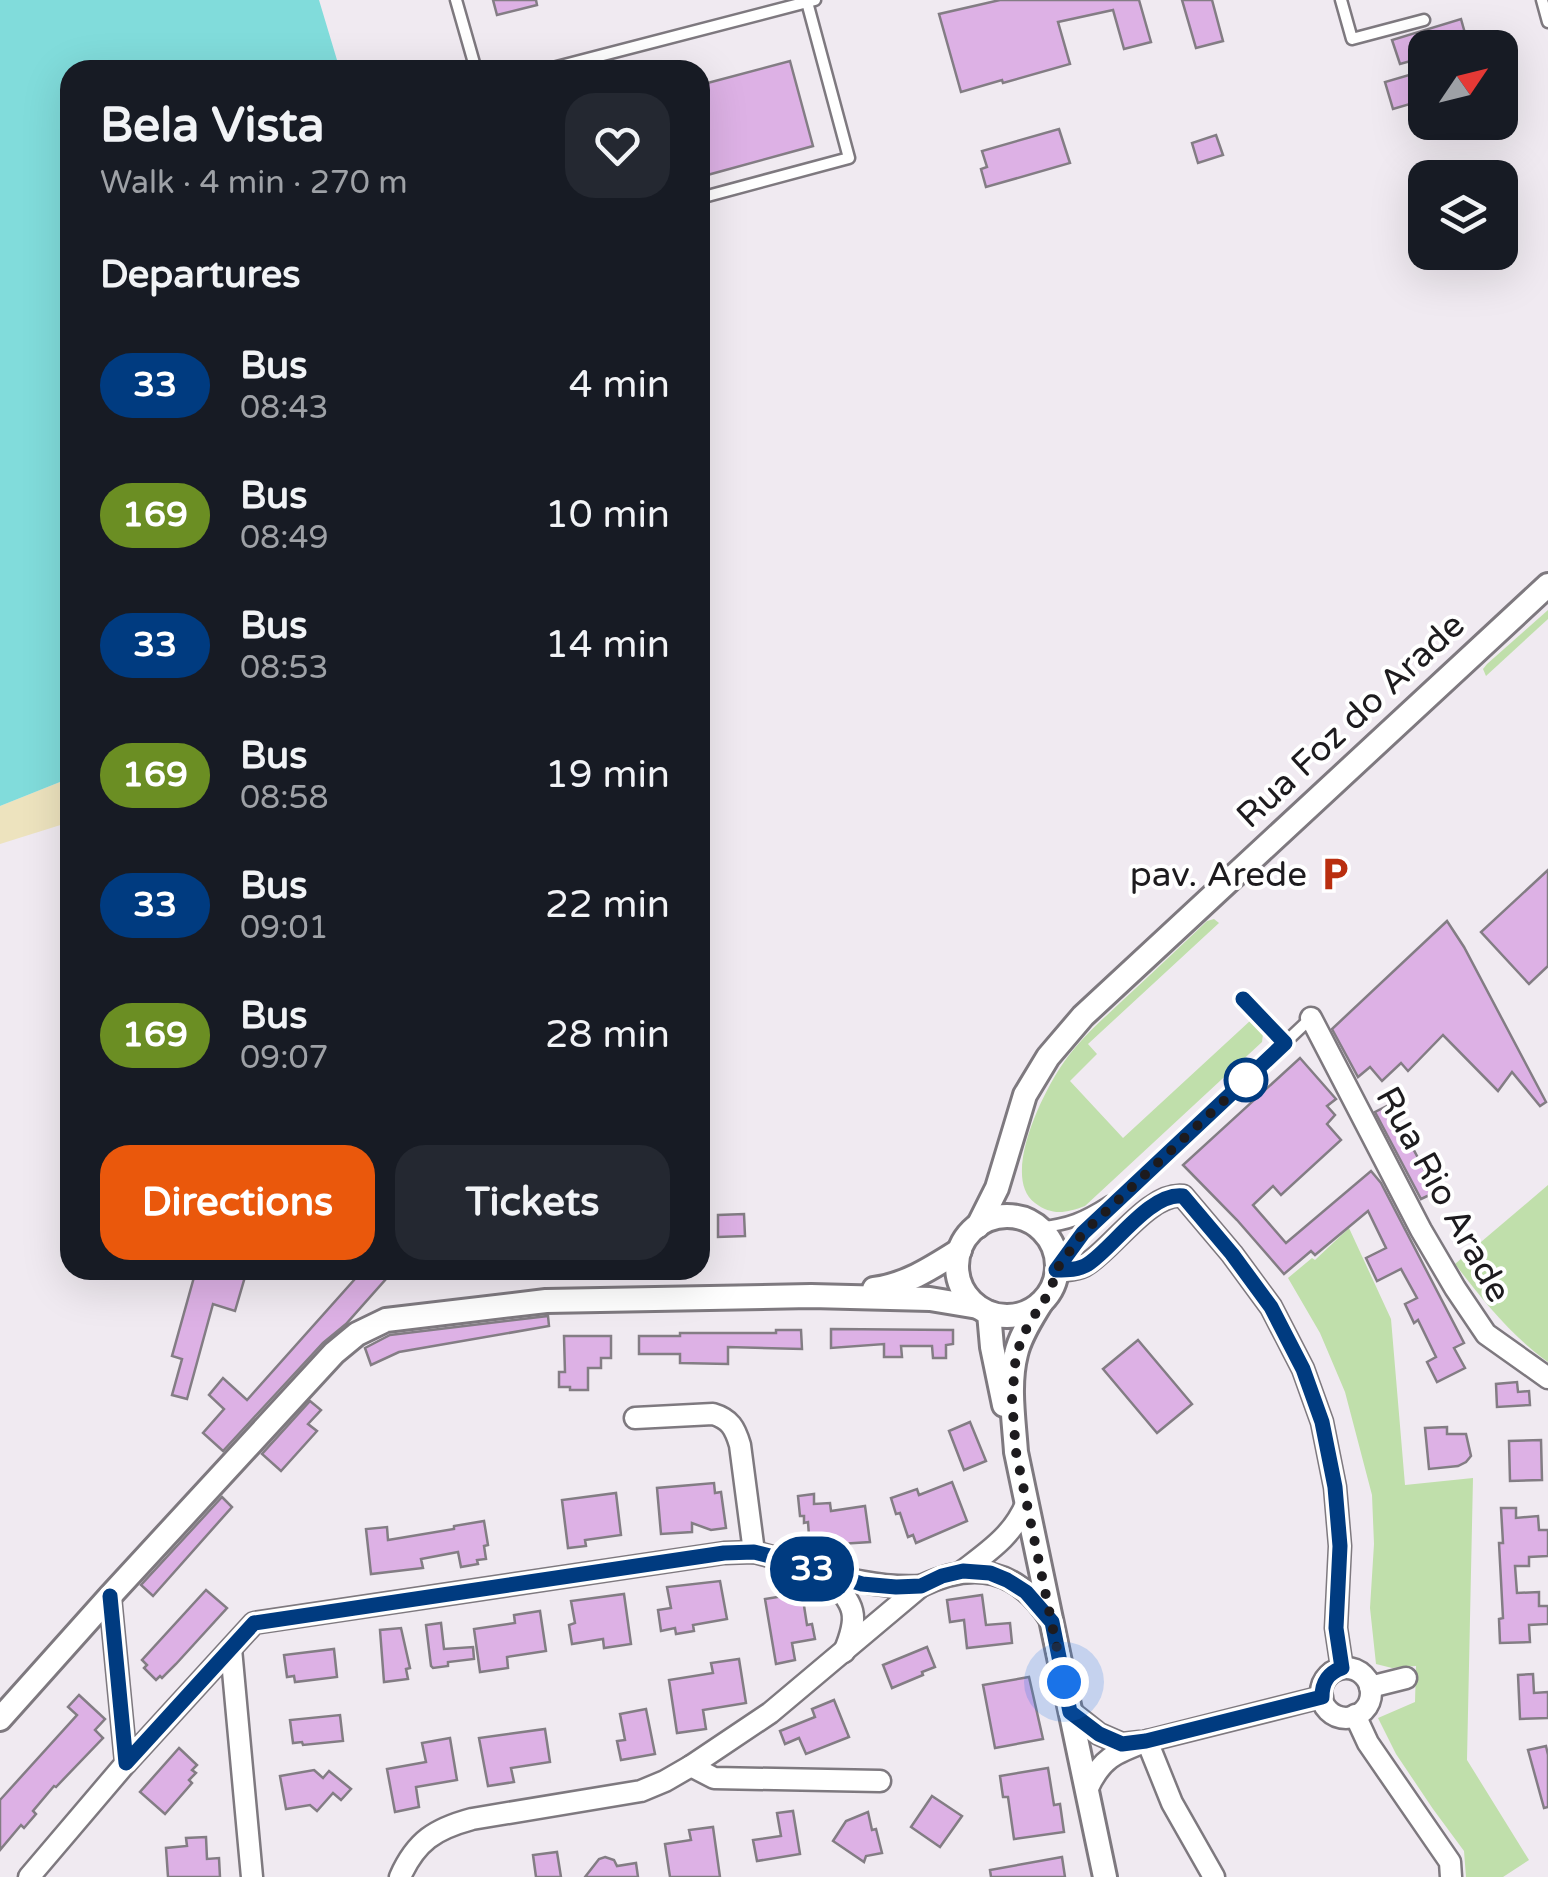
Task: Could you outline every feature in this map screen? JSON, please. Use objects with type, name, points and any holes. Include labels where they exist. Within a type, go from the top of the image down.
[{"type":"street","name":"Rua Foz do Arade","points":[[811,1296],[890,1287],[926,1272],[960,1250],[978,1226],[997,1188],[1025,1095],[1048,1057],[1083,1016],[1548,586]]},
{"type":"street","name":"Rua Rio Arade","points":[[1312,1018],[1420,1230],[1455,1288],[1486,1334],[1548,1378]]},
{"type":"street","name":"Rua Foz do Arade","points":[[1015,1134],[1012,1192],[1029,1223],[1051,1244],[1056,1270]]},
{"type":"street","points":[[1016,1452],[1012,1400],[1016,1354],[1028,1325],[1051,1290],[1056,1270],[1086,1266],[1148,1209],[1172,1194],[1183,1196],[1271,1307],[1303,1369],[1322,1422],[1335,1487],[1340,1546],[1336,1628],[1342,1668]]},
{"type":"street","points":[[978,1226],[998,1217],[1029,1223]]},
{"type":"street","points":[[960,1250],[960,1282],[967,1296],[984,1310],[1105,1877]]},
{"type":"street","points":[[0,1720],[334,1353],[357,1334],[386,1320],[546,1302],[811,1296],[930,1298],[1002,1316],[1018,1315],[1041,1302]]},
{"type":"street","points":[[635,1418],[713,1414],[724,1417],[735,1428],[754,1552]]},
{"type":"street","points":[[963,1571],[1008,1534],[1026,1504]]},
{"type":"street","points":[[29,1877],[254,1623],[724,1553],[754,1552],[862,1584],[921,1586]]},
{"type":"street","points":[[400,1877],[424,1841],[446,1826],[640,1791],[665,1781],[770,1713],[921,1586],[942,1576],[963,1571],[990,1573],[1007,1580],[1026,1592],[1052,1622]]},
{"type":"street","points":[[826,1574],[852,1608],[854,1628],[843,1654]]},
{"type":"street","points":[[110,1596],[126,1763]]},
{"type":"street","points":[[231,1649],[252,1877]]},
{"type":"street","points":[[1342,1668],[1358,1671],[1370,1687],[1366,1708],[1355,1716],[1335,1715],[1322,1697],[1328,1675],[1342,1668]]},
{"type":"street","points":[[1370,1687],[1406,1678]]},
{"type":"street","points":[[1070,1712],[1099,1734],[1122,1744],[1322,1697]]},
{"type":"street","points":[[1355,1716],[1368,1743],[1450,1862],[1450,1877]]},
{"type":"street","points":[[1086,1790],[1108,1758],[1146,1741]]},
{"type":"street","points":[[1146,1741],[1172,1803],[1214,1877]]},
{"type":"street","points":[[691,1766],[714,1778],[880,1781]]},
{"type":"lane","points":[[456,0],[473,60]]},
{"type":"lane","points":[[1341,0],[1352,38],[1424,20]]},
{"type":"lane","points":[[1542,0],[1548,22]]},
{"type":"lane","points":[[584,60],[811,1],[849,158],[710,195]]},
{"type":"lane","points":[[1243,999],[1285,1043]]},
{"type":"lane","points":[[1056,1270],[1083,1233],[1312,1018]]},
{"type":"lane","points":[[1029,1223],[1081,1220],[1130,1187]]},
{"type":"green space","points":[[1548,610],[1548,619],[1486,676],[1483,669],[1487,664]]},
{"type":"green space","points":[[1214,919],[1219,923],[1088,1044],[1097,1054],[1070,1081],[1123,1138],[1251,1020],[1263,1034],[1262,1042],[1085,1206],[1059,1212],[1041,1207],[1025,1191],[1024,1154],[1037,1112],[1056,1075],[1092,1030],[1207,921]]},
{"type":"green space","points":[[1548,1185],[1548,1362],[1509,1329],[1455,1264]]},
{"type":"green space","points":[[1349,1228],[1391,1319],[1405,1485],[1473,1478],[1467,1760],[1529,1860],[1503,1877],[1466,1877],[1464,1851],[1396,1754],[1378,1718],[1415,1702],[1416,1666],[1392,1668],[1376,1664],[1370,1608],[1372,1495],[1345,1392],[1320,1333],[1288,1278],[1312,1258],[1315,1260]]},
{"type":"sand","points":[[60,782],[60,825],[0,844],[0,806]]},
{"type":"water","points":[[0,0],[319,0],[337,60],[60,60],[60,782],[0,806]]},
{"type":"building","points":[[493,0],[536,0],[537,5],[497,15]]},
{"type":"building","points":[[1000,0],[1139,0],[1151,42],[1124,49],[1113,10],[1058,22],[1070,64],[961,92],[939,14]]},
{"type":"building","points":[[1182,0],[1212,0],[1223,41],[1196,48]]},
{"type":"building","points":[[1461,19],[1464,30],[1425,30]]},
{"type":"building","points":[[1408,35],[1408,62],[1400,64],[1392,40]]},
{"type":"building","points":[[790,61],[813,146],[710,174],[710,82]]},
{"type":"building","points":[[1408,75],[1408,105],[1393,109],[1385,82]]},
{"type":"building","points":[[1059,129],[1070,163],[986,187],[981,169],[987,167],[982,151]]},
{"type":"building","points":[[1216,135],[1223,155],[1198,163],[1192,143]]},
{"type":"building","points":[[1548,870],[1548,966],[1529,984],[1481,932]]},
{"type":"building","points":[[1447,921],[1546,1102],[1540,1106],[1512,1072],[1498,1091],[1443,1035],[1408,1071],[1401,1063],[1382,1081],[1370,1067],[1358,1077],[1332,1029]]},
{"type":"building","points":[[1300,1058],[1336,1099],[1327,1106],[1335,1115],[1327,1124],[1341,1140],[1281,1195],[1273,1186],[1253,1205],[1286,1243],[1371,1171],[1381,1183],[1464,1343],[1454,1348],[1465,1368],[1437,1382],[1427,1362],[1436,1357],[1418,1320],[1414,1323],[1405,1304],[1417,1298],[1401,1269],[1377,1281],[1366,1258],[1386,1248],[1368,1211],[1315,1255],[1311,1251],[1284,1274],[1183,1165]]},
{"type":"building","points":[[1387,1106],[1436,1192],[1421,1199],[1375,1112]]},
{"type":"building","points":[[744,1214],[745,1236],[718,1237],[718,1215]]},
{"type":"building","points":[[193,1280],[244,1280],[235,1311],[213,1304],[187,1399],[172,1395],[182,1359],[172,1356]]},
{"type":"building","points":[[354,1280],[385,1280],[223,1451],[203,1433],[224,1409],[209,1395],[223,1378],[247,1400]]},
{"type":"building","points":[[548,1316],[549,1326],[399,1352],[371,1365],[365,1348],[390,1335]]},
{"type":"building","points":[[831,1329],[953,1330],[953,1344],[946,1345],[946,1358],[933,1358],[932,1346],[901,1346],[902,1357],[884,1357],[884,1344],[831,1348]]},
{"type":"building","points":[[801,1330],[802,1349],[728,1347],[728,1364],[680,1363],[680,1354],[639,1354],[639,1336]]},
{"type":"building","points":[[564,1336],[611,1336],[611,1358],[601,1358],[601,1368],[588,1368],[588,1390],[559,1387],[559,1372],[565,1372]]},
{"type":"building","points":[[1138,1340],[1192,1404],[1157,1433],[1103,1369]]},
{"type":"building","points":[[1517,1382],[1518,1392],[1529,1391],[1530,1405],[1497,1407],[1496,1384]]},
{"type":"building","points":[[310,1401],[321,1410],[308,1424],[317,1431],[281,1471],[262,1454]]},
{"type":"building","points":[[970,1422],[986,1461],[964,1470],[949,1431]]},
{"type":"building","points":[[1447,1427],[1447,1434],[1466,1434],[1471,1456],[1458,1466],[1429,1469],[1425,1428]]},
{"type":"building","points":[[1541,1440],[1542,1480],[1510,1481],[1509,1441]]},
{"type":"building","points":[[952,1482],[967,1521],[916,1543],[913,1535],[908,1537],[891,1498],[917,1489],[919,1495]]},
{"type":"building","points":[[714,1483],[715,1493],[721,1492],[726,1528],[711,1530],[692,1523],[692,1532],[661,1534],[657,1488]]},
{"type":"building","points":[[616,1493],[621,1535],[585,1540],[586,1546],[568,1548],[562,1500]]},
{"type":"building","points":[[814,1494],[814,1504],[830,1503],[831,1511],[865,1506],[870,1542],[824,1545],[824,1539],[809,1536],[808,1522],[804,1523],[804,1516],[800,1516],[798,1496]]},
{"type":"building","points":[[222,1497],[232,1507],[153,1596],[141,1585]]},
{"type":"building","points":[[1501,1508],[1516,1508],[1516,1518],[1538,1516],[1539,1530],[1548,1530],[1548,1556],[1529,1557],[1529,1566],[1515,1566],[1517,1593],[1539,1592],[1539,1606],[1548,1606],[1548,1624],[1529,1625],[1530,1642],[1500,1643]]},
{"type":"building","points":[[484,1521],[488,1545],[484,1546],[486,1559],[477,1560],[478,1564],[461,1567],[458,1552],[421,1559],[423,1568],[371,1574],[366,1529],[387,1527],[388,1540]]},
{"type":"building","points":[[720,1581],[727,1619],[693,1625],[694,1631],[661,1631],[658,1610],[671,1608],[667,1587]]},
{"type":"building","points":[[206,1590],[227,1608],[176,1664],[156,1680],[142,1660]]},
{"type":"building","points":[[802,1593],[807,1625],[812,1624],[815,1639],[792,1643],[795,1660],[776,1664],[765,1599]]},
{"type":"building","points":[[624,1594],[631,1644],[604,1648],[603,1639],[572,1644],[569,1625],[575,1623],[571,1601]]},
{"type":"building","points":[[982,1595],[986,1625],[1010,1623],[1012,1643],[967,1648],[964,1620],[950,1622],[947,1600]]},
{"type":"building","points":[[540,1611],[546,1651],[507,1657],[508,1668],[480,1672],[474,1629],[515,1623],[514,1615]]},
{"type":"building","points":[[441,1623],[444,1649],[473,1647],[474,1659],[431,1666],[426,1625]]},
{"type":"building","points":[[401,1628],[410,1668],[406,1669],[408,1679],[384,1682],[380,1630]]},
{"type":"building","points":[[927,1647],[935,1667],[892,1688],[883,1665]]},
{"type":"building","points":[[334,1649],[337,1677],[295,1682],[294,1676],[287,1677],[284,1655]]},
{"type":"building","points":[[739,1659],[746,1703],[703,1710],[706,1729],[677,1733],[669,1680],[713,1673],[711,1663]]},
{"type":"building","points":[[1533,1674],[1534,1693],[1548,1692],[1548,1718],[1520,1719],[1518,1675]]},
{"type":"building","points":[[1029,1677],[1043,1739],[995,1748],[983,1685]]},
{"type":"building","points":[[79,1695],[105,1719],[95,1730],[103,1738],[54,1786],[33,1811],[36,1814],[0,1850],[0,1800],[77,1715],[68,1707]]},
{"type":"building","points":[[834,1700],[849,1737],[806,1754],[799,1738],[785,1744],[780,1731],[815,1717],[812,1709]]},
{"type":"building","points":[[646,1709],[655,1754],[621,1760],[617,1741],[625,1740],[620,1714]]},
{"type":"building","points":[[340,1715],[343,1741],[293,1743],[290,1720]]},
{"type":"building","points":[[545,1729],[550,1762],[511,1768],[514,1782],[488,1786],[479,1738]]},
{"type":"building","points":[[450,1738],[457,1780],[416,1787],[419,1807],[395,1812],[387,1769],[426,1762],[422,1743]]},
{"type":"building","points":[[1546,1746],[1548,1807],[1544,1808],[1528,1750]]},
{"type":"building","points":[[179,1748],[197,1765],[192,1770],[196,1773],[165,1814],[140,1792]]},
{"type":"building","points":[[1048,1768],[1054,1805],[1060,1804],[1064,1832],[1014,1839],[1008,1797],[1003,1797],[1000,1776]]},
{"type":"building","points":[[314,1770],[323,1778],[329,1771],[351,1789],[341,1800],[333,1793],[317,1811],[310,1805],[286,1809],[280,1776]]},
{"type":"building","points":[[932,1796],[962,1816],[940,1847],[911,1827]]},
{"type":"building","points":[[793,1811],[800,1854],[757,1861],[753,1840],[781,1836],[777,1813]]},
{"type":"building","points":[[868,1812],[882,1853],[866,1856],[864,1862],[833,1841],[846,1821]]},
{"type":"building","points":[[713,1827],[720,1877],[670,1877],[665,1844],[691,1840],[689,1830]]},
{"type":"building","points":[[206,1837],[207,1859],[219,1858],[220,1877],[168,1877],[166,1848],[187,1846],[186,1838]]},
{"type":"building","points":[[557,1852],[561,1877],[536,1877],[533,1855]]},
{"type":"building","points":[[605,1857],[617,1866],[636,1863],[638,1877],[585,1877]]},
{"type":"building","points":[[1062,1857],[1065,1877],[991,1877],[990,1870]]},
{"type":"bus line","name":"33","points":[[110,1596],[126,1763],[254,1623],[724,1553],[754,1552],[862,1584],[921,1586],[942,1576],[976,1570],[1007,1580],[1026,1592],[1052,1622],[1070,1712],[1099,1734],[1122,1744],[1322,1697],[1328,1675],[1342,1668],[1336,1628],[1340,1546],[1335,1487],[1322,1422],[1303,1369],[1271,1307],[1183,1196],[1172,1194],[1148,1209],[1086,1266],[1056,1270],[1083,1233],[1285,1043],[1243,999]]},
{"type":"place","name":"pav. Arede","points":[[1335,874]]},
{"type":"route","points":[[1064,1682],[1016,1452],[1012,1400],[1016,1354],[1028,1325],[1051,1290],[1056,1270],[1083,1233],[1246,1080]]}]
